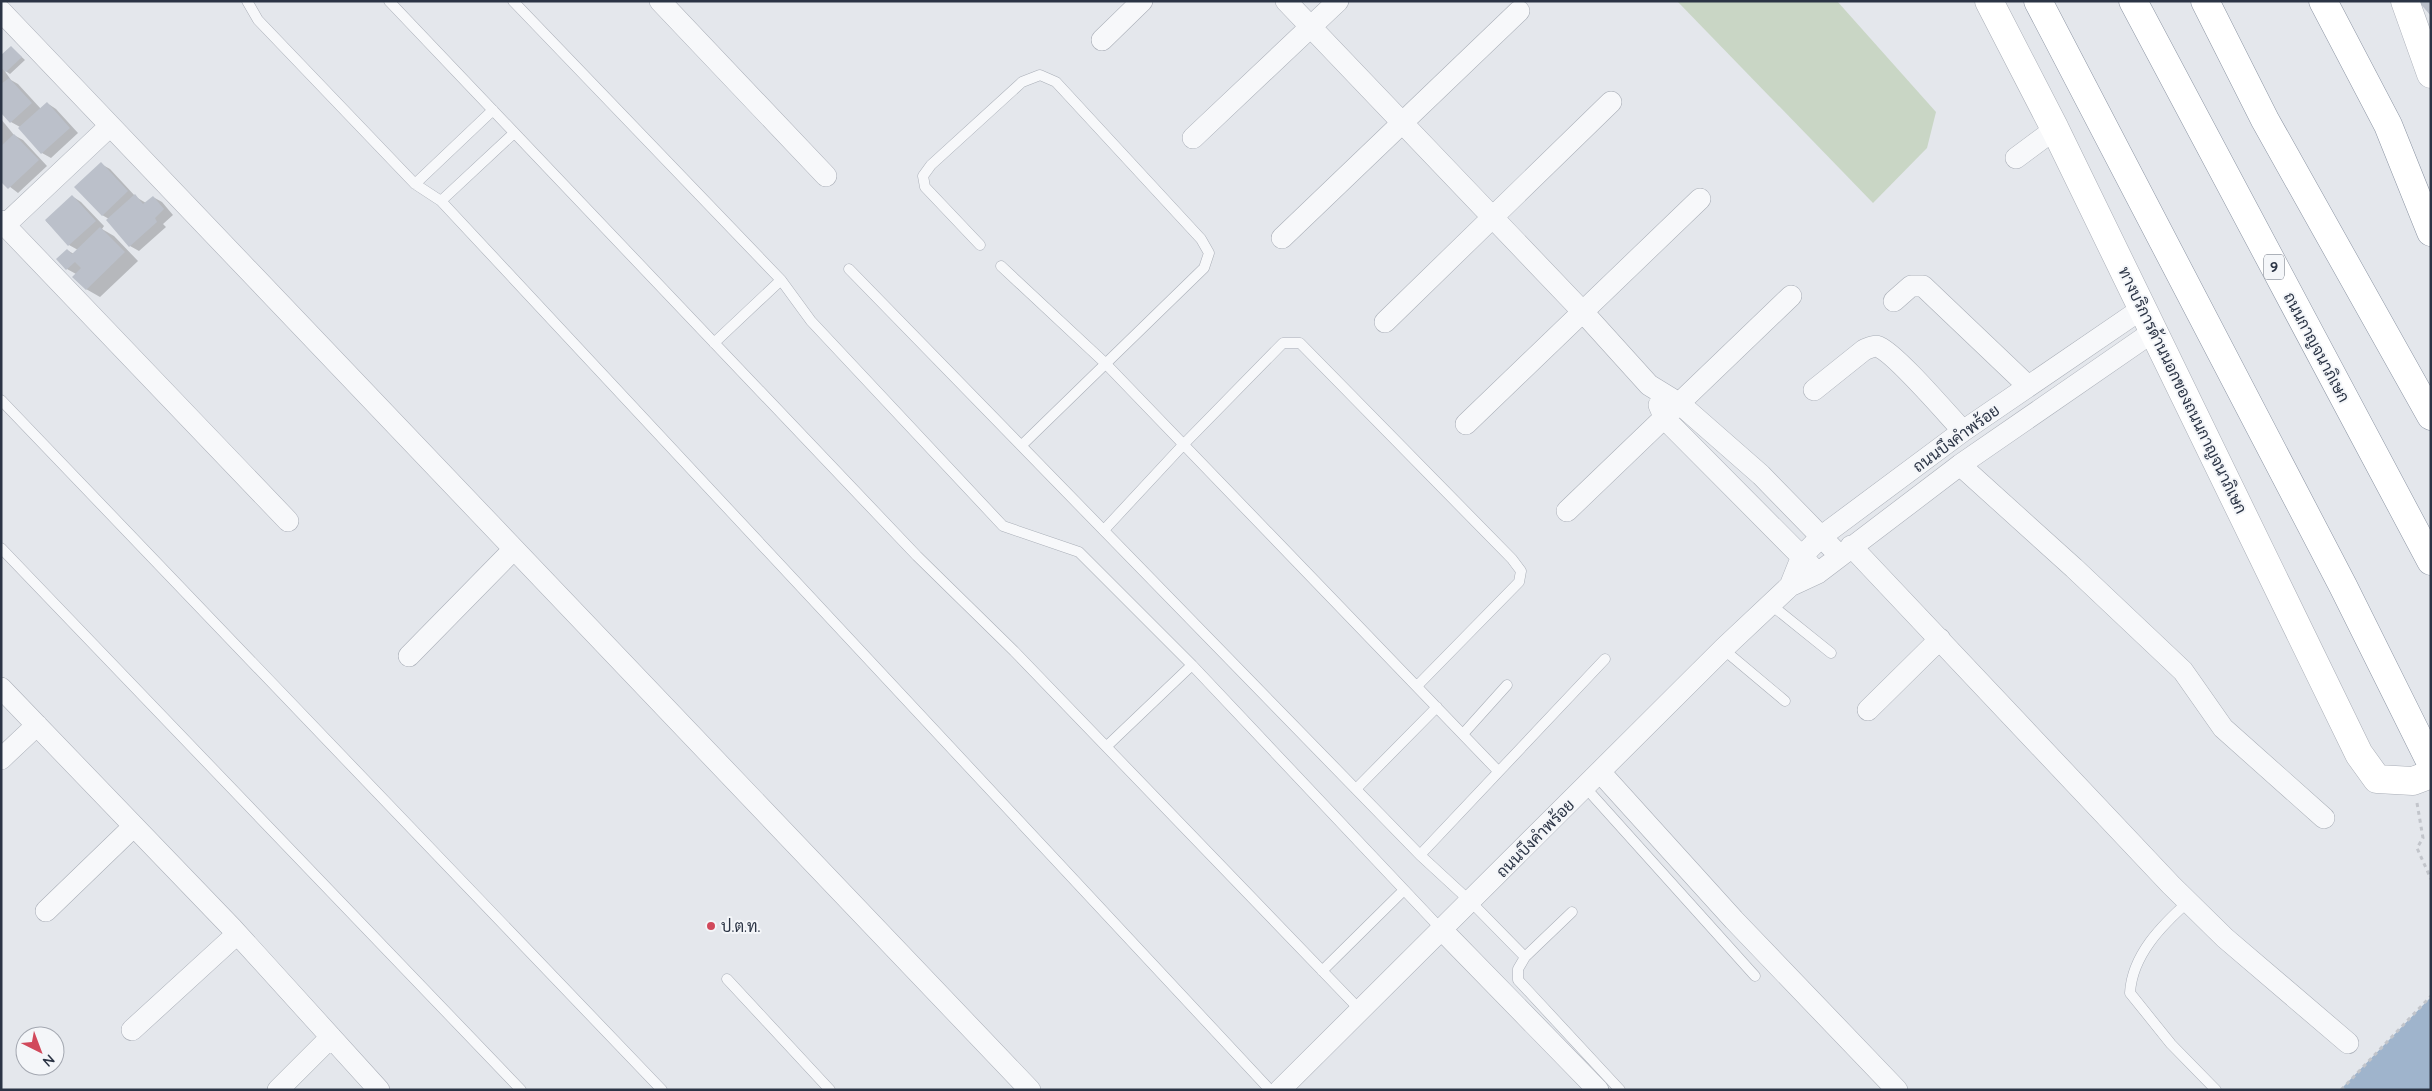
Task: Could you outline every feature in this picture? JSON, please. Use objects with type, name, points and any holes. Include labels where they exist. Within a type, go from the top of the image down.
[{"type":"main road","name":"ทางบริการด้านนอกของถนนกาญจนาภิเษก","points":[[1989,1],[2055,129],[2359,754],[2376,779],[2427,769]]},
{"type":"main road","points":[[2038,1],[2342,586],[2427,769]]},
{"type":"main road","name":"ถนนกาญจนาภิเษก","points":[[2133,1],[2431,561]]},
{"type":"main road","points":[[2205,1],[2265,120],[2431,416]]},
{"type":"main road","points":[[2323,1],[2388,125],[2431,232]]},
{"type":"main road","points":[[2406,1],[2431,74]]},
{"type":"main road","points":[[2388,125],[2431,187]]},
{"type":"street","points":[[660,1],[826,176]]},
{"type":"street","points":[[1102,40],[1142,1]]},
{"type":"street","points":[[1286,1],[1583,312],[1649,385],[1743,496],[1818,573]]},
{"type":"street","points":[[1193,138],[1338,1]]},
{"type":"street","points":[[1,11],[1030,1090]]},
{"type":"street","points":[[1282,238],[1519,11]]},
{"type":"street","points":[[1385,322],[1611,102]]},
{"type":"street","points":[[110,126],[3,223],[288,521]]},
{"type":"street","points":[[2016,158],[2055,129]]},
{"type":"street","points":[[1466,424],[1700,199]]},
{"type":"street","points":[[1894,301],[1911,286],[1923,286],[2028,386]]},
{"type":"street","points":[[1567,511],[1791,296]]},
{"type":"street","name":"ถนนบึงคำพร้อย","points":[[1790,586],[1802,556],[1822,536],[1963,431],[2028,386],[2148,320]]},
{"type":"street","name":"ถนนบึงคำพร้อย","points":[[1280,1090],[1471,902],[1723,649],[1790,586],[1818,573],[2148,320]]},
{"type":"street","points":[[1814,390],[1864,350],[1872,347],[1880,348],[1905,369],[1963,431]]},
{"type":"street","points":[[1672,412],[1761,475],[1822,536],[1846,551],[1940,639],[2225,938],[2348,1043]]},
{"type":"street","points":[[1960,464],[2183,671],[2223,728],[2324,818]]},
{"type":"street","points":[[1743,496],[1761,475]]},
{"type":"street","points":[[410,656],[514,549]]},
{"type":"street","points":[[1868,710],[1940,639]]},
{"type":"street","points":[[1,688],[237,934],[379,1090]]},
{"type":"street","points":[[1,759],[37,725]]},
{"type":"street","points":[[1600,772],[1734,920],[1897,1090]]},
{"type":"street","points":[[46,911],[134,826]]},
{"type":"street","points":[[1442,930],[1598,1090]]},
{"type":"street","points":[[132,1030],[237,934]]},
{"type":"street","points":[[278,1090],[331,1037]]},
{"type":"lane","points":[[247,1],[258,20],[415,184],[441,201],[1270,1090]]},
{"type":"lane","points":[[389,1],[917,556],[1107,746],[1360,1011]]},
{"type":"lane","points":[[514,1],[781,280],[811,321],[1003,526],[1079,552],[1192,665],[1442,930]]},
{"type":"lane","points":[[980,245],[925,187],[923,176],[931,165],[1022,82],[1040,75],[1056,82],[1201,239],[1209,253],[1204,268],[1022,445]]},
{"type":"lane","points":[[415,184],[493,110]]},
{"type":"lane","points":[[441,201],[514,133]]},
{"type":"lane","points":[[1001,266],[1106,363],[1498,771]]},
{"type":"lane","points":[[849,269],[1420,855],[1471,902],[1524,957]]},
{"type":"lane","points":[[714,343],[781,280]]},
{"type":"lane","points":[[1104,530],[1183,445],[1283,343],[1300,343],[1512,559],[1521,571],[1519,582],[1417,686]]},
{"type":"lane","points":[[1,400],[662,1090]]},
{"type":"lane","points":[[1,548],[521,1090]]},
{"type":"lane","points":[[1770,604],[1831,653]]},
{"type":"lane","points":[[1723,649],[1785,701]]},
{"type":"lane","points":[[1420,855],[1606,658]]},
{"type":"lane","points":[[1107,746],[1192,665]]},
{"type":"lane","points":[[1463,734],[1506,686]]},
{"type":"lane","points":[[1356,788],[1437,707]]},
{"type":"lane","points":[[1585,787],[1755,976]]},
{"type":"lane","points":[[1322,971],[1404,890]]},
{"type":"lane","points":[[2189,901],[2161,926],[2148,946],[2131,975],[2130,992],[2171,1044],[2216,1090]]},
{"type":"lane","points":[[1572,912],[1524,957],[1518,969],[1518,980],[1620,1090]]},
{"type":"lane","points":[[727,979],[830,1090]]},
{"type":"path","points":[[2427,769],[2424,838],[2417,848],[2431,879]]},
{"type":"path","points":[[2341,1090],[2431,996]]},
{"type":"green space","points":[[1677,1],[1837,1],[1936,112],[1927,148],[1873,203]]},
{"type":"water","points":[[2431,997],[2431,1090],[2341,1090],[2343,1087]]},
{"type":"building","points":[[2418,1],[2431,1],[2431,16]]},
{"type":"building","points":[[11,46],[22,57],[6,72],[1,68],[1,55]]},
{"type":"building","points":[[9,78],[32,103],[10,123],[1,113],[1,84]]},
{"type":"building","points":[[47,102],[70,128],[41,154],[18,128]]},
{"type":"building","points":[[14,134],[39,160],[8,189],[1,182],[1,146]]},
{"type":"building","points":[[101,162],[128,191],[102,216],[74,187]]},
{"type":"building","points":[[135,194],[143,204],[153,196],[164,209],[155,218],[157,222],[129,247],[106,220]]},
{"type":"building","points":[[72,195],[96,221],[68,246],[45,220]]},
{"type":"building","points":[[100,227],[125,252],[86,290],[72,277],[81,268],[75,262],[66,270],[56,259],[67,249],[72,254]]},
{"type":"place","name":"ป.ต.ท.","points":[[711,926]]}]
